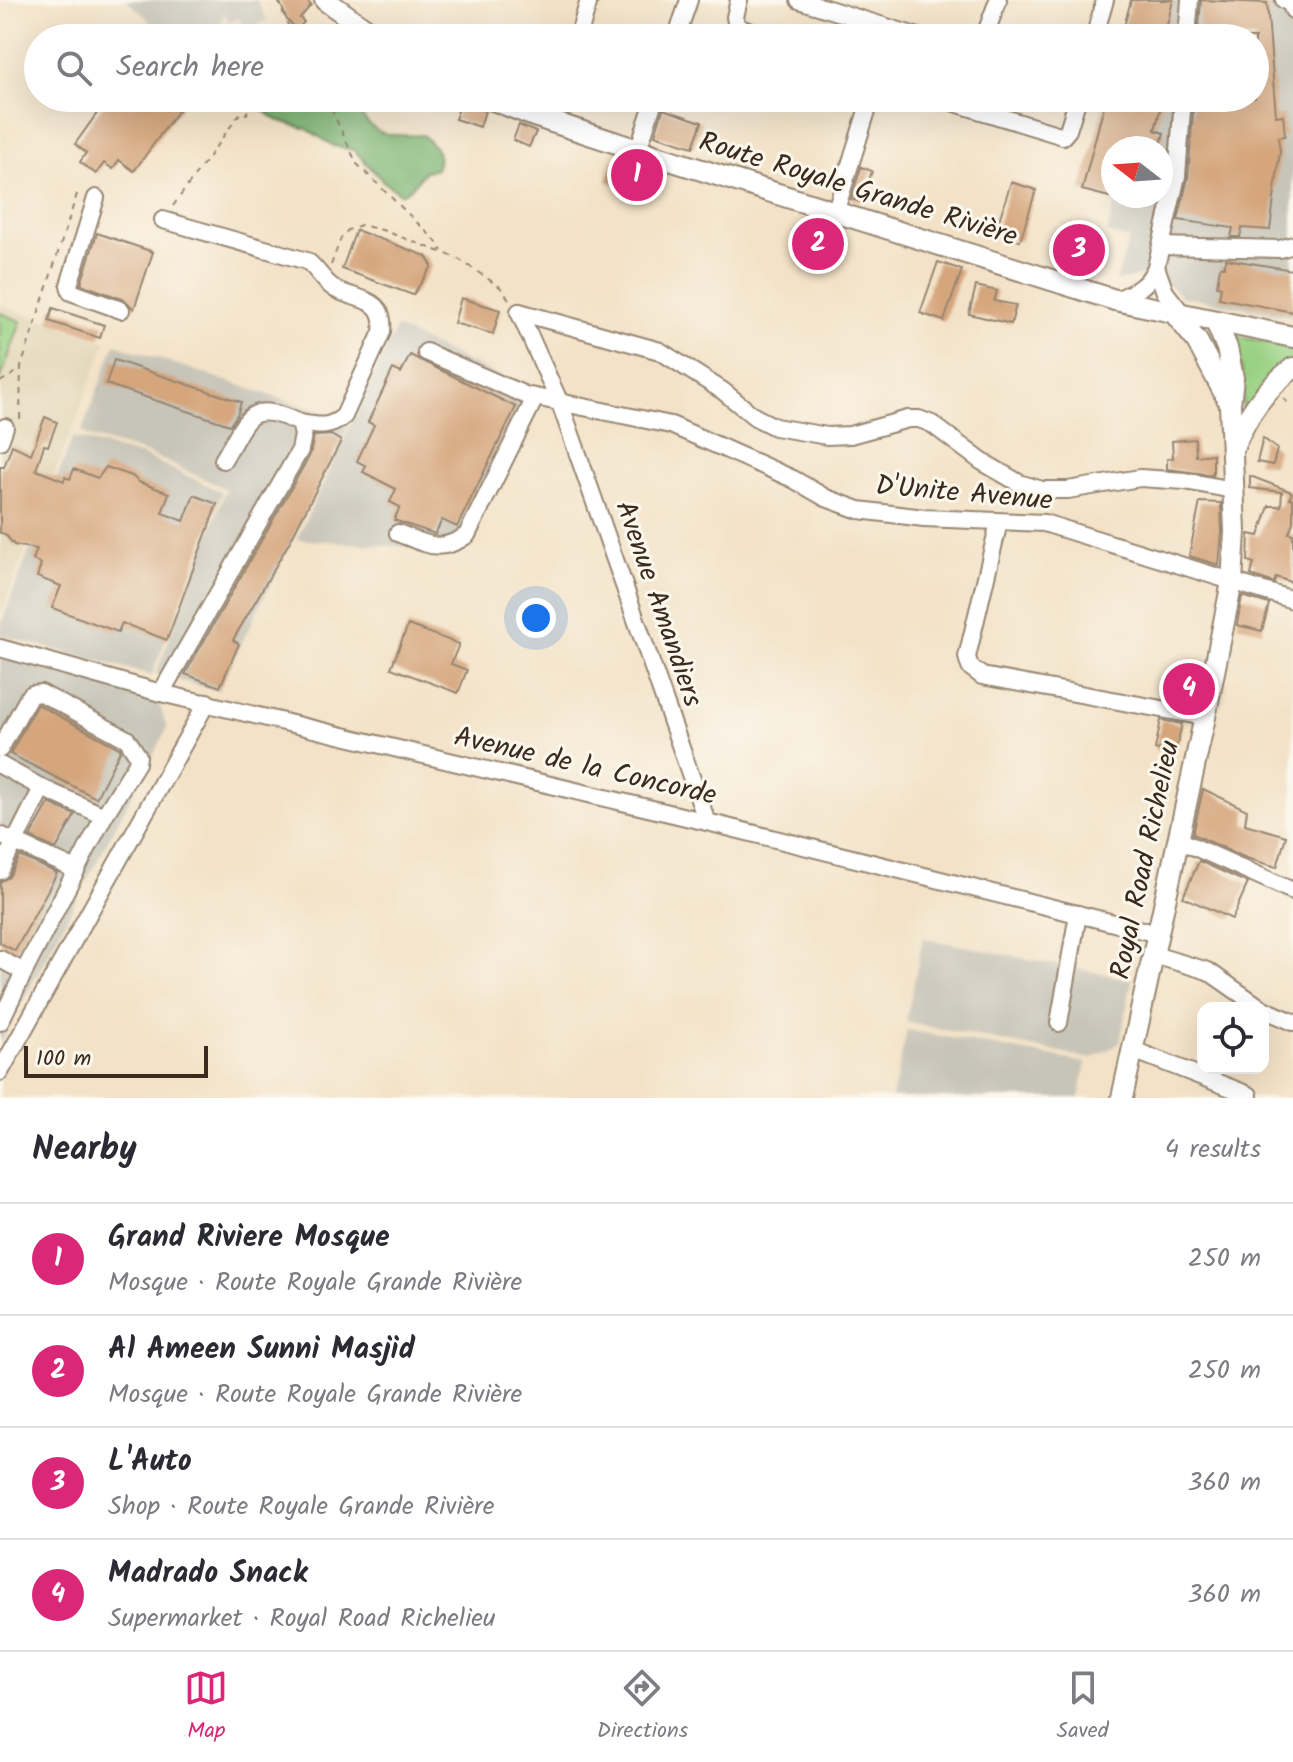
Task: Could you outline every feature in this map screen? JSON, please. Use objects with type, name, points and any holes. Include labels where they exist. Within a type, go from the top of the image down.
[{"type":"main road","points":[[325,0],[358,24]]},
{"type":"main road","name":"Route Royale Grande Rivière","points":[[524,112],[1115,300],[1293,337]]},
{"type":"main road","points":[[1178,314],[1210,363],[1230,404]]},
{"type":"main road","points":[[1210,363],[1206,344],[1216,322]]},
{"type":"main road","name":"Royal Road Richelieu","points":[[1122,1098],[1232,582],[1235,532],[1230,404],[1232,366],[1216,322]]},
{"type":"main road","points":[[1232,451],[1261,396],[1293,368]]},
{"type":"street","points":[[582,24],[589,0]]},
{"type":"street","points":[[681,24],[689,0]]},
{"type":"street","points":[[736,24],[739,0]]},
{"type":"street","points":[[799,0],[877,24]]},
{"type":"street","points":[[989,24],[998,0]]},
{"type":"street","points":[[1098,24],[1105,0]]},
{"type":"street","points":[[1188,24],[1190,0]]},
{"type":"street","points":[[1284,0],[1291,4],[1293,10]]},
{"type":"street","points":[[638,150],[650,112]]},
{"type":"street","points":[[835,213],[867,112]]},
{"type":"street","points":[[985,112],[1063,136],[1074,112]]},
{"type":"street","points":[[1115,300],[1142,288],[1156,267],[1177,176],[1182,112]]},
{"type":"street","points":[[96,198],[69,285],[71,292],[121,310]]},
{"type":"street","points":[[163,220],[307,261],[333,288],[375,304],[381,310],[382,332],[344,416],[326,427],[300,423],[274,411],[260,410],[249,417],[223,460]]},
{"type":"street","points":[[1161,246],[1280,249],[1293,245]]},
{"type":"street","points":[[1156,267],[1165,292],[1178,314]]},
{"type":"street","points":[[519,312],[660,351],[723,391],[755,417],[775,427],[827,436],[850,435],[908,419],[919,419],[932,424],[981,461],[1019,483],[1042,490],[1068,490],[1140,478],[1176,480],[1233,490]]},
{"type":"street","name":"Avenue Amandiers","points":[[519,312],[560,403],[707,822]]},
{"type":"street","name":"D'Unite Avenue","points":[[426,352],[535,398],[671,425],[793,479],[826,498],[859,510],[924,518],[1044,523],[1293,600]]},
{"type":"street","points":[[398,533],[436,547],[454,544],[467,535],[535,398]]},
{"type":"street","points":[[161,693],[300,450],[303,435],[300,423]]},
{"type":"street","points":[[999,522],[967,657],[970,667],[982,676],[1205,717]]},
{"type":"street","name":"Avenue de la Concorde","points":[[0,648],[161,693],[707,822],[1158,934]]},
{"type":"street","points":[[0,749],[32,694],[41,693],[127,739],[136,750],[137,763],[104,816],[0,1022]]},
{"type":"street","points":[[0,1072],[5,1053],[207,702]]},
{"type":"street","points":[[0,765],[104,816]]},
{"type":"street","points":[[0,871],[8,839],[42,788]]},
{"type":"street","points":[[8,839],[76,870]]},
{"type":"street","points":[[1179,840],[1293,891]]},
{"type":"street","points":[[1059,1023],[1078,914]]},
{"type":"street","points":[[1154,955],[1208,971],[1252,1002]]},
{"type":"street","points":[[0,959],[24,972]]},
{"type":"street","points":[[1269,1011],[1293,1022]]},
{"type":"street","points":[[1133,1050],[1249,1095]]},
{"type":"path","points":[[278,0],[287,24]]},
{"type":"path","points":[[163,220],[241,112]]},
{"type":"path","points":[[333,112],[357,164],[435,240],[443,254]]},
{"type":"path","points":[[8,429],[21,370],[78,191]]},
{"type":"path","points":[[326,281],[341,238],[348,230],[361,225],[457,258],[500,287],[519,312]]},
{"type":"path","points":[[0,382],[21,370]]},
{"type":"shaded area","points":[[126,0],[257,0],[267,21],[242,24],[239,18],[229,22],[224,12],[220,24],[151,24]]},
{"type":"shaded area","points":[[1131,0],[1293,0],[1293,316],[1181,296],[1165,282],[1140,276],[1116,281],[1129,239],[1107,233],[1114,208],[1173,208],[1173,136],[1101,136],[1101,196],[1082,190],[1102,112],[1269,112],[1269,24],[1125,24]]},
{"type":"shaded area","points":[[0,305],[106,342],[0,616]]},
{"type":"shaded area","points":[[396,328],[535,393],[468,536],[445,550],[297,539]]},
{"type":"shaded area","points":[[115,344],[350,422],[218,691],[156,674],[226,489],[149,454],[87,436],[82,431]]},
{"type":"shaded area","points":[[73,437],[146,457],[222,492],[152,675],[0,635],[0,627]]},
{"type":"shaded area","points":[[0,658],[157,696],[167,729],[0,1044]]},
{"type":"shaded area","points":[[923,938],[1132,980],[1120,1043],[1091,1059],[906,1022]]},
{"type":"shaded area","points":[[907,1030],[1086,1063],[1079,1098],[892,1098]]},
{"type":"green space","points":[[266,112],[358,112],[378,131],[394,135],[423,135],[434,146],[438,163],[436,169],[425,171],[411,188],[401,194],[384,182],[354,150],[334,146],[307,129],[277,120]]},
{"type":"green space","points":[[0,313],[21,321],[0,381]]},
{"type":"green space","points":[[1228,335],[1293,347],[1293,364],[1243,413],[1242,370]]},
{"type":"building","points":[[279,0],[305,0],[311,5],[300,18],[302,24],[291,24]]},
{"type":"building","points":[[1131,0],[1173,0],[1167,24],[1125,24]]},
{"type":"building","points":[[1201,0],[1267,3],[1269,24],[1199,24]]},
{"type":"building","points":[[1269,28],[1276,116],[1283,115],[1285,136],[1278,137],[1280,151],[1270,230],[1242,228],[1240,237],[1231,237],[1233,228],[1178,220],[1188,177],[1193,112],[1269,112]]},
{"type":"building","points":[[98,112],[177,112],[134,171],[119,160],[113,169],[104,163],[96,174],[80,162],[86,153],[75,144]]},
{"type":"building","points":[[458,112],[485,112],[480,127],[455,119]]},
{"type":"building","points":[[662,112],[672,112],[702,122],[693,147],[655,135]]},
{"type":"building","points":[[1102,112],[1160,112],[1155,130],[1164,133],[1163,136],[1101,136],[1101,195],[1082,190]]},
{"type":"building","points":[[519,125],[536,132],[529,147],[513,140]]},
{"type":"building","points":[[614,161],[654,174],[647,195],[607,181]]},
{"type":"building","points":[[861,167],[872,171],[862,202],[851,199]]},
{"type":"building","points":[[1011,182],[1036,190],[1020,241],[995,233]]},
{"type":"building","points":[[815,219],[839,227],[821,272],[797,262]]},
{"type":"building","points":[[356,230],[426,256],[432,266],[413,295],[342,269]]},
{"type":"building","points":[[1065,230],[1098,239],[1092,257],[1060,247]]},
{"type":"building","points":[[97,233],[153,252],[134,309],[125,300],[81,284]]},
{"type":"building","points":[[1226,259],[1293,270],[1293,312],[1219,298],[1220,267],[1224,267]]},
{"type":"building","points":[[938,262],[962,270],[944,321],[920,313]]},
{"type":"building","points":[[976,286],[997,291],[994,301],[1016,305],[1011,324],[969,314]]},
{"type":"building","points":[[461,298],[500,310],[493,334],[454,323]]},
{"type":"building","points":[[53,308],[104,325],[100,338],[49,321]]},
{"type":"building","points":[[410,355],[516,407],[457,527],[442,520],[435,534],[394,520],[400,507],[390,502],[396,489],[363,472],[366,466],[357,461],[374,425],[368,422],[393,369],[401,373]]},
{"type":"building","points":[[114,360],[241,402],[237,415],[230,425],[106,384]]},
{"type":"building","points":[[45,417],[57,422],[48,446],[44,445],[36,470],[64,481],[65,477],[70,479],[74,469],[98,478],[106,467],[169,493],[162,513],[184,521],[194,495],[217,504],[167,640],[122,623],[118,632],[52,608],[61,586],[37,577],[41,564],[33,560],[37,549],[14,545],[5,534],[0,533],[0,467],[4,467],[12,445],[31,454]]},
{"type":"building","points":[[331,435],[341,441],[290,541],[233,640],[239,644],[220,687],[185,674],[310,455],[314,436]]},
{"type":"building","points":[[1263,438],[1277,449],[1273,465],[1257,462]]},
{"type":"building","points":[[1195,439],[1196,456],[1213,454],[1213,475],[1167,469],[1167,459],[1173,458],[1172,441]]},
{"type":"building","points":[[1250,476],[1292,492],[1293,522],[1289,533],[1293,534],[1293,583],[1276,577],[1274,583],[1251,575],[1254,563],[1248,561],[1249,534],[1259,536],[1269,506],[1281,506],[1282,492],[1250,488]]},
{"type":"building","points":[[1200,502],[1221,503],[1219,565],[1189,556]]},
{"type":"building","points":[[1242,596],[1269,604],[1262,631],[1237,625]]},
{"type":"building","points":[[408,625],[459,644],[451,664],[467,670],[458,693],[391,668]]},
{"type":"building","points":[[1173,679],[1193,683],[1189,703],[1169,699]]},
{"type":"building","points":[[37,704],[121,749],[96,798],[10,754]]},
{"type":"building","points":[[1161,720],[1182,724],[1175,754],[1155,749]]},
{"type":"building","points":[[1203,789],[1247,810],[1245,824],[1286,836],[1277,867],[1246,858],[1193,834]]},
{"type":"building","points":[[49,803],[75,815],[56,849],[30,837]]},
{"type":"building","points":[[20,856],[57,873],[15,951],[0,943],[0,882],[9,877]]},
{"type":"building","points":[[1199,861],[1248,883],[1232,919],[1183,897]]},
{"type":"place","name":"Grand Riviere Mosque","points":[[637,175]]},
{"type":"place","name":"Al Ameen Sunni Masjid","points":[[818,244]]},
{"type":"place","name":"L'Auto","points":[[1079,250]]},
{"type":"place","name":"Madrado Snack","points":[[1189,689]]}]
